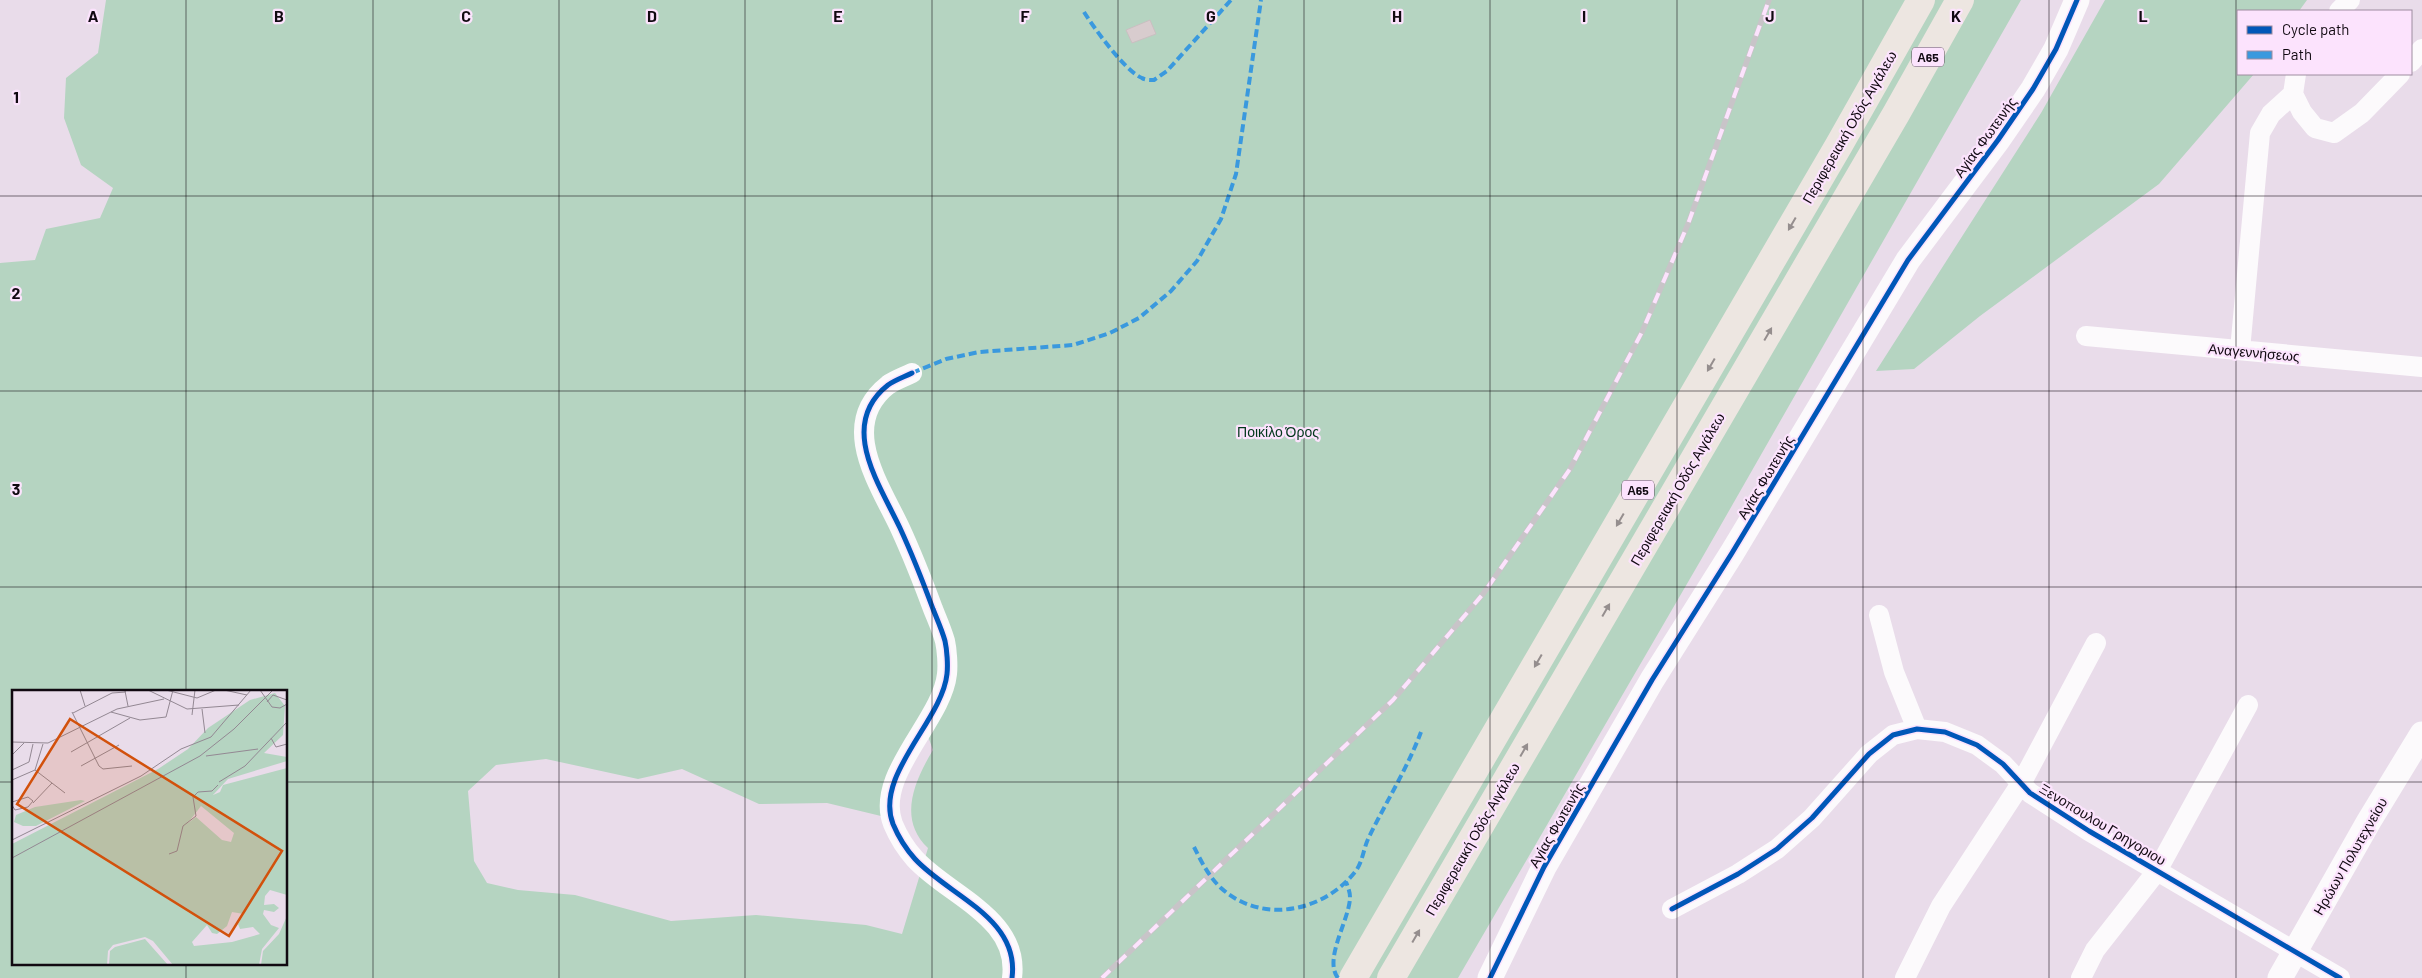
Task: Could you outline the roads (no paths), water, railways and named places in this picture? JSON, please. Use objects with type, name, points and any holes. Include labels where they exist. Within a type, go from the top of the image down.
[{"type":"highway","name":"Περιφερειακή Οδός Αιγάλεω","points":[[1353,978],[1844,137],[1921,0]]},
{"type":"highway","name":"Περιφερειακή Οδός Αιγάλεω","points":[[1391,978],[1896,114],[1960,0]]},
{"type":"street","name":"Αγίας Φωτεινής","points":[[1490,978],[1544,867],[1652,680],[1767,495],[1908,260],[1998,140],[2033,89],[2056,49],[2077,0]]},
{"type":"street","points":[[2340,10],[2350,0]]},
{"type":"street","points":[[2412,61],[2422,49]]},
{"type":"street","points":[[2240,350],[2260,133],[2271,114],[2292,94],[2296,75]]},
{"type":"street","points":[[2292,94],[2302,112],[2315,128],[2334,133],[2362,113],[2399,75]]},
{"type":"street","name":"Αναγεννήσεως","points":[[2086,336],[2422,367]]},
{"type":"street","points":[[912,373],[889,384],[875,397],[866,417],[864,442],[871,471],[900,528],[945,641],[947,675],[938,702],[905,759],[895,782],[890,800],[892,822],[915,859],[975,907],[1004,935],[1014,962],[1012,978]]},
{"type":"street","points":[[1879,615],[1894,672],[1917,729]]},
{"type":"street","points":[[1905,978],[1941,906],[2022,782],[2096,643]]},
{"type":"street","points":[[2081,978],[2095,950],[2157,871],[2248,705]]},
{"type":"street","name":"Ξενοπουλου Γρηγοριου","points":[[1672,909],[1738,874],[1778,848],[1812,818],[1869,754],[1893,735],[1917,729],[1945,732],[1977,745],[2003,764],[2022,782],[2030,793],[2157,871],[2340,978]]},
{"type":"street","name":"Ηρώων Πολυτεχνείου","points":[[2280,978],[2369,821],[2422,734]]},
{"type":"railway","points":[[1102,978],[1393,700],[1483,594],[1570,469],[1642,332],[1688,224],[1769,0]]},
{"type":"park label","name":"Ποικίλο Όρος","points":[[1278,431]]}]
